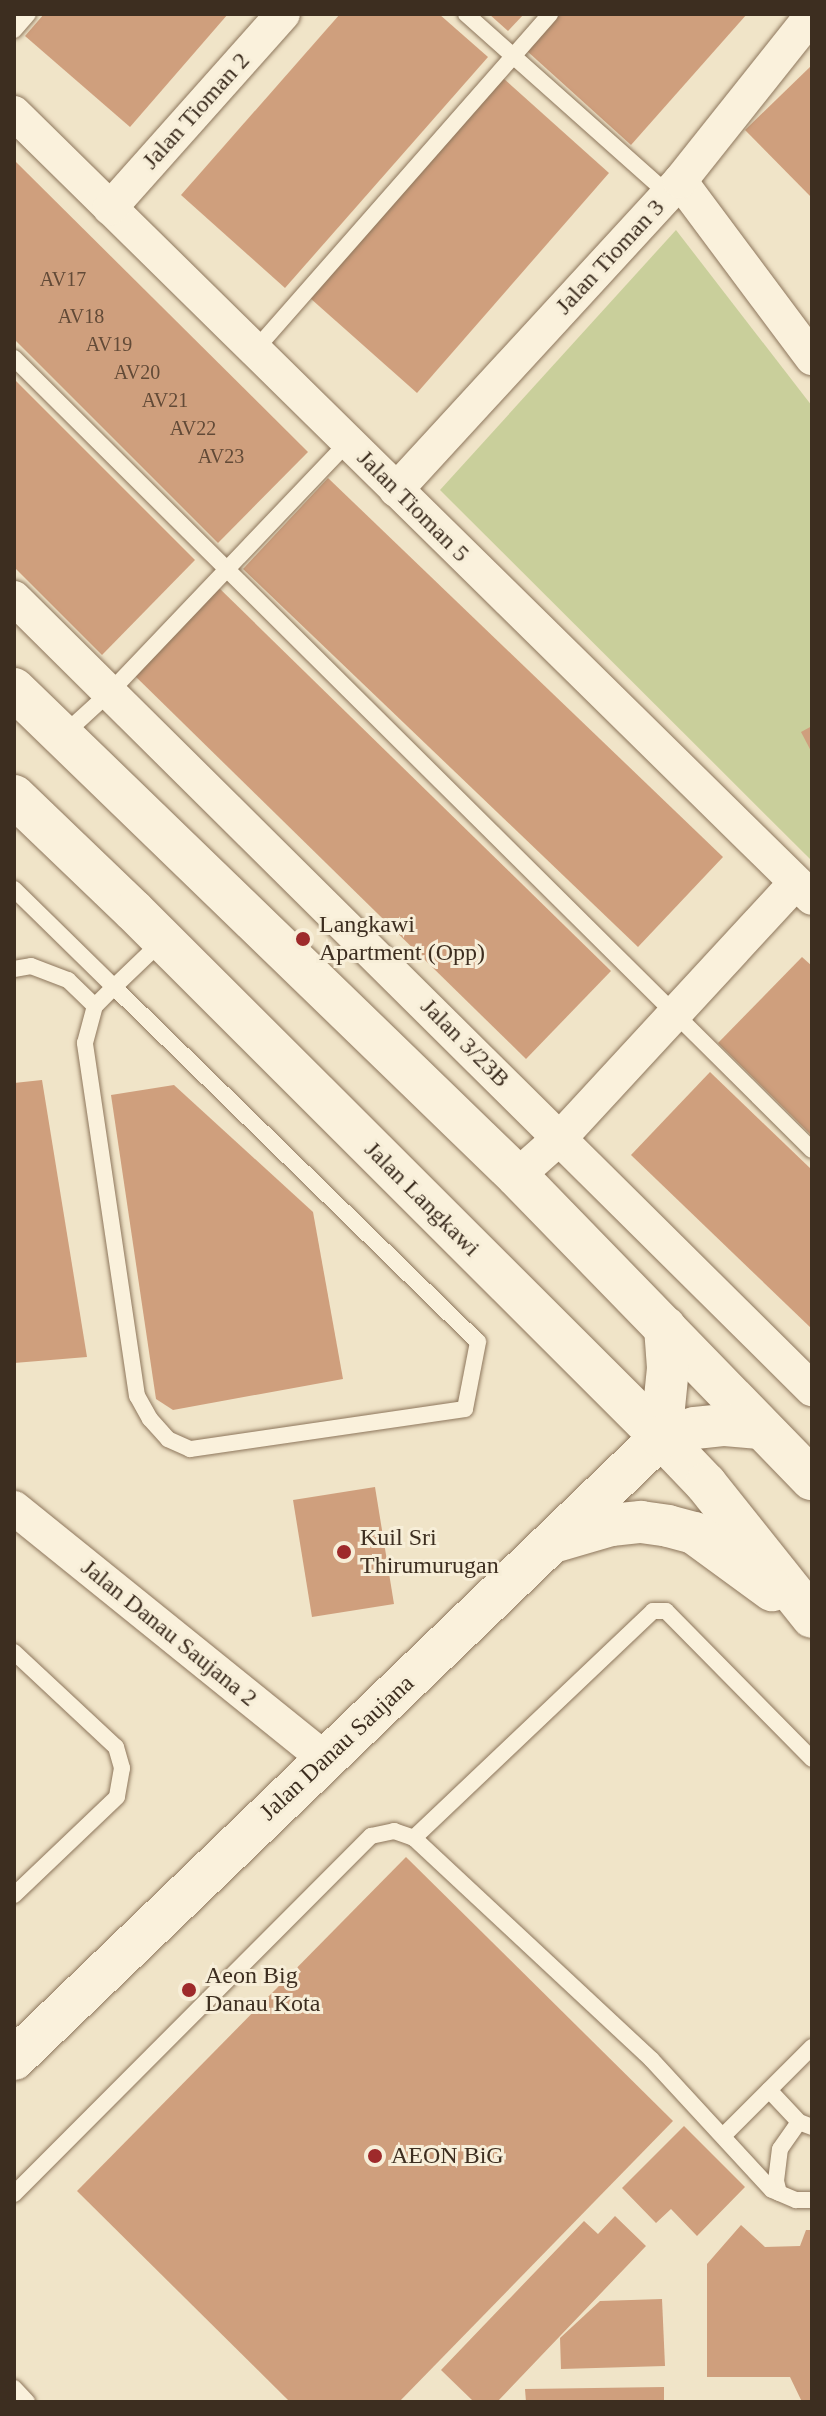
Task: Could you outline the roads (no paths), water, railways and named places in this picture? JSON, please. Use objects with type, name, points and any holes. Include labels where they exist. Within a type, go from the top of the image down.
[{"type":"street","name":"Jalan Tioman 2","points":[[110,208],[283,14]]},
{"type":"street","name":"Jalan Tioman 3","points":[[396,490],[674,187],[810,20]]},
{"type":"street","name":"Jalan Tioman 5","points":[[14,113],[804,891]]},
{"type":"street","points":[[674,187],[812,358]]},
{"type":"street","name":"Jalan 3/23B","points":[[14,598],[812,1389]]},
{"type":"street","points":[[14,689],[517,1176],[812,1479]]},
{"type":"street","name":"Jalan Langkawi","points":[[14,796],[163,940],[661,1437],[706,1484],[812,1618]]},
{"type":"street","points":[[517,1176],[561,1137],[676,1014],[804,891]]},
{"type":"street","points":[[665,1327],[668,1368],[661,1437],[695,1428],[760,1428]]},
{"type":"street","name":"Jalan Danau Saujana","points":[[14,2059],[661,1437]]},
{"type":"street","name":"Jalan Danau Saujana 2","points":[[14,1508],[324,1758]]},
{"type":"street","points":[[551,1543],[611,1525],[641,1522],[694,1533],[812,1618]]},
{"type":"lane","points":[[14,30],[28,14]]},
{"type":"lane","points":[[466,14],[674,187]]},
{"type":"lane","points":[[255,350],[550,14]]},
{"type":"lane","points":[[14,358],[812,1150]]},
{"type":"lane","points":[[62,736],[110,692],[348,442]]},
{"type":"lane","points":[[14,889],[114,987],[478,1342],[465,1409],[190,1449],[168,1439],[150,1419],[137,1396],[85,1043],[95,1006],[114,987],[163,940]]},
{"type":"lane","points":[[14,969],[31,966],[68,980],[95,1006]]},
{"type":"lane","points":[[414,1838],[653,1611],[666,1611],[812,1759]]},
{"type":"lane","points":[[14,1652],[116,1747],[122,1768],[117,1797],[14,1895]]},
{"type":"lane","points":[[14,2194],[371,1836],[394,1831],[414,1838],[651,2059],[772,2190],[796,2200],[812,2200]]},
{"type":"lane","points":[[723,2136],[812,2047]]},
{"type":"lane","points":[[769,2090],[805,2124],[780,2149],[776,2181],[779,2193]]},
{"type":"lane","points":[[14,2388],[27,2402]]},
{"type":"place","name":"Langkawi Apartment (Opp)","points":[[303,939]]},
{"type":"place","name":"Kuil Sri Thirumurugan","points":[[344,1552]]},
{"type":"place","name":"Aeon Big Danau Kota","points":[[189,1990]]},
{"type":"place","name":"AEON BiG","points":[[375,2156]]}]
